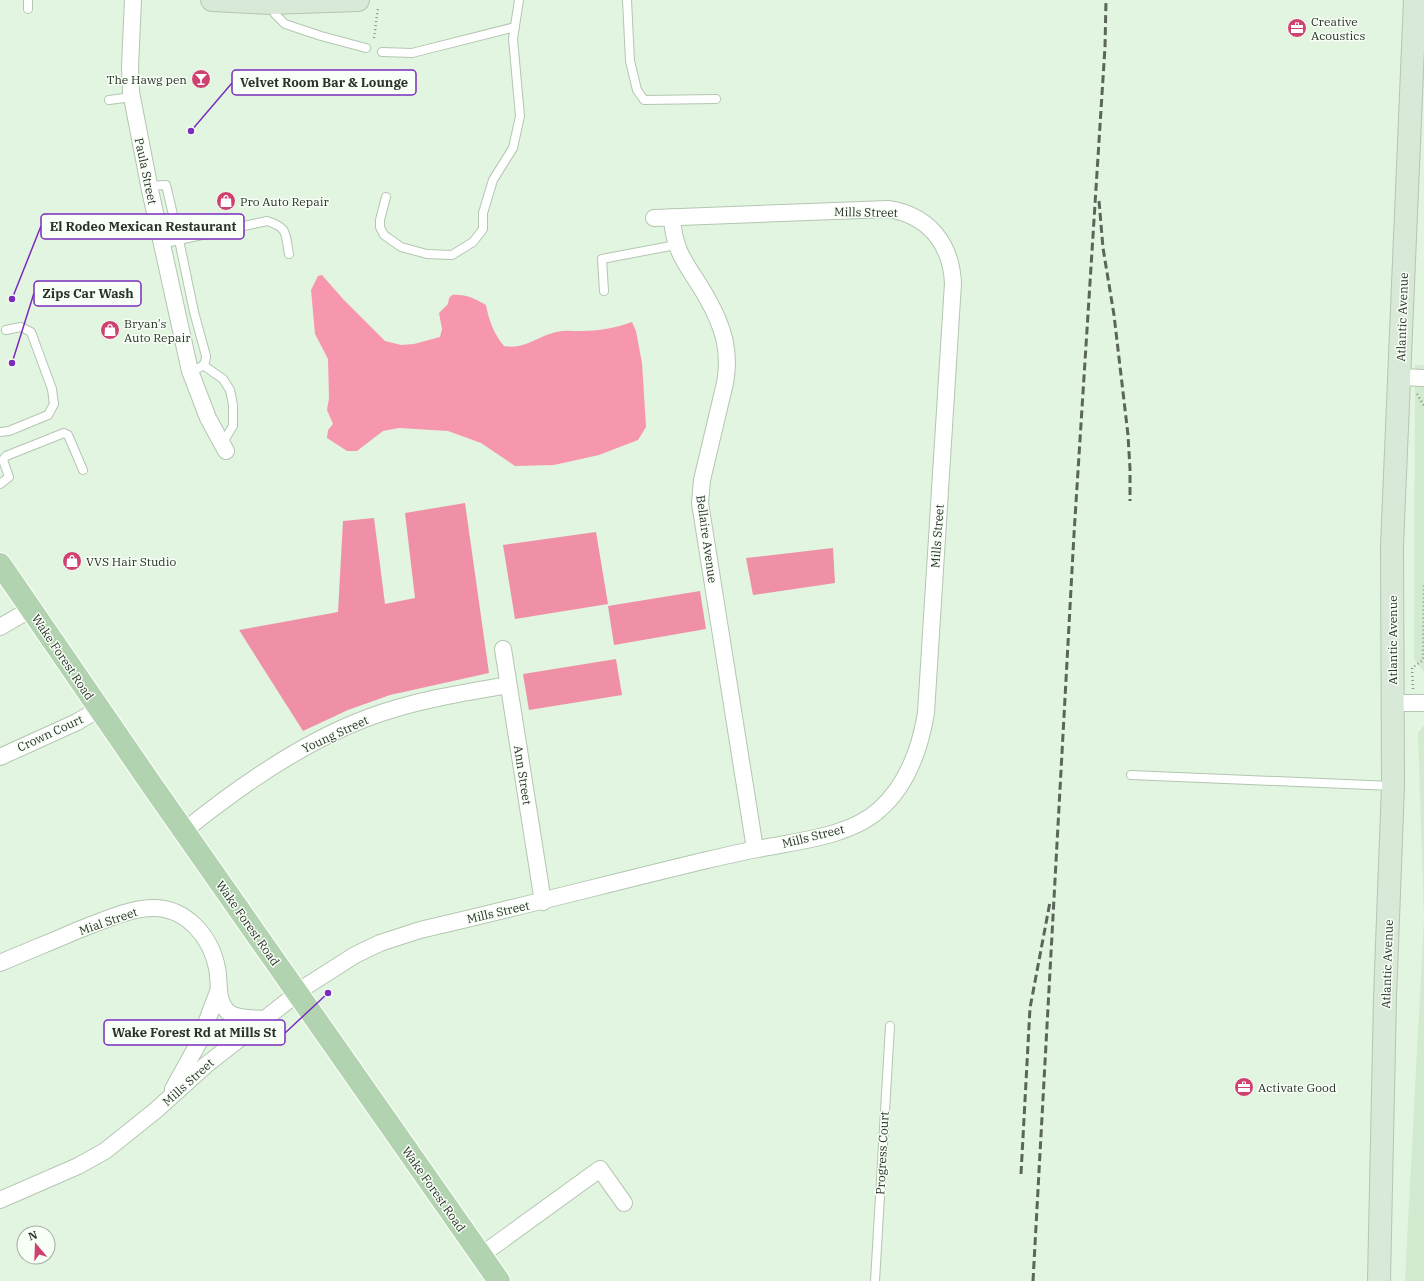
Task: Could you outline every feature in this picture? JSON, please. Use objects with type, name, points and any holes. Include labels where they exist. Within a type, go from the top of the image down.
[{"type":"main road","points":[[212,0],[271,3],[358,0]]},
{"type":"main road","name":"Atlantic Avenue","points":[[1378,1281],[1385,998],[1393,786],[1410,703],[1392,546],[1415,0]]},
{"type":"main road","name":"Wake Forest Road","points":[[0,564],[99,709],[480,1256],[499,1281]]},
{"type":"street","name":"Paula Street","points":[[133,0],[130,66],[132,97],[149,186],[177,316],[196,368],[205,411],[224,448]]},
{"type":"street","name":"Mills Street","points":[[0,1200],[78,1166],[105,1151],[167,1100],[206,1065],[263,1019],[312,982],[355,955],[393,938],[755,849],[825,835],[848,828],[866,819],[880,810],[894,794],[919,748],[926,713],[953,290],[952,269],[949,255],[935,233],[914,216],[901,211],[874,209],[654,218]]},
{"type":"street","name":"Bellaire Avenue","points":[[672,217],[673,234],[681,258],[707,298],[719,323],[727,348],[728,370],[702,480],[700,504],[755,849]]},
{"type":"street","points":[[1400,377],[1424,378]]},
{"type":"street","points":[[0,627],[31,609]]},
{"type":"street","name":"Ann Street","points":[[503,649],[543,902]]},
{"type":"street","name":"Young Street","points":[[184,831],[281,762],[345,727],[367,718],[414,704],[508,685]]},
{"type":"street","name":"Crown Court","points":[[0,756],[77,722],[99,709]]},
{"type":"street","name":"Mial Street","points":[[0,962],[123,914],[151,908],[166,909],[180,914],[200,930],[208,941],[215,958],[221,1002],[229,1013],[242,1017],[263,1019]]},
{"type":"street","name":"Mial Street","points":[[167,1100],[199,1042],[219,989]]},
{"type":"street","points":[[480,1256],[600,1169],[624,1203]]},
{"type":"lane","points":[[28,0],[28,9]]},
{"type":"lane","points":[[386,197],[380,220],[380,227],[384,235],[401,247],[427,254],[452,255],[473,242],[483,229],[484,213],[493,180],[513,148],[520,116],[514,39],[519,0]]},
{"type":"lane","points":[[627,0],[630,61],[637,90],[644,100],[716,99]]},
{"type":"lane","points":[[271,3],[275,14],[285,24],[321,36],[366,48]]},
{"type":"lane","points":[[382,52],[412,53],[515,27]]},
{"type":"lane","points":[[109,100],[132,97]]},
{"type":"lane","points":[[149,186],[166,185],[194,312],[206,356],[206,363],[196,368]]},
{"type":"lane","points":[[161,244],[267,221],[280,226],[285,232],[289,254]]},
{"type":"lane","points":[[604,291],[602,259],[676,245]]},
{"type":"lane","points":[[177,316],[194,312]]},
{"type":"lane","points":[[0,432],[9,431],[48,415],[54,404],[52,389],[31,332],[21,328],[6,330]]},
{"type":"lane","points":[[196,368],[223,379],[230,390],[233,405],[233,426],[224,448]]},
{"type":"lane","points":[[0,484],[9,477],[3,460],[6,456],[64,433],[68,435],[83,470]]},
{"type":"lane","points":[[1131,775],[1393,786]]},
{"type":"lane","name":"Progress Court","points":[[875,1281],[890,1026]]},
{"type":"path","points":[[374,38],[378,8]]},
{"type":"path","points":[[1410,703],[1412,668],[1423,660],[1424,583]]},
{"type":"shaded area","points":[[322,275],[343,299],[385,341],[401,345],[414,344],[440,337],[442,329],[439,313],[448,304],[449,298],[452,295],[469,297],[486,305],[492,327],[504,346],[518,346],[559,331],[600,330],[632,322],[636,331],[642,363],[646,427],[638,440],[599,455],[554,465],[515,466],[481,443],[448,431],[399,428],[383,431],[357,451],[347,451],[327,438],[328,430],[333,424],[327,410],[329,398],[328,359],[315,334],[311,290],[318,276]]},
{"type":"shaded area","points":[[1415,365],[1424,365],[1424,672],[1414,659]]},
{"type":"shaded area","points":[[465,503],[489,673],[390,695],[348,710],[303,731],[239,630],[338,612],[343,521],[374,518],[385,604],[415,598],[405,513]]},
{"type":"shaded area","points":[[596,532],[608,604],[515,619],[503,545]]},
{"type":"shaded area","points":[[833,548],[835,583],[753,595],[746,558]]},
{"type":"shaded area","points":[[700,591],[706,629],[614,645],[608,606]]},
{"type":"shaded area","points":[[616,659],[622,695],[529,710],[523,674]]},
{"type":"shaded area","points":[[1424,725],[1424,918],[1418,733]]},
{"type":"shaded area","points":[[1424,918],[1424,1281],[1405,1281]]},
{"type":"railway","points":[[1033,1281],[1074,534],[1105,47],[1106,0]]},
{"type":"railway","points":[[1099,201],[1103,248],[1114,315],[1128,435],[1130,501]]},
{"type":"railway","points":[[1021,1174],[1030,1008],[1050,902]]},
{"type":"place","name":"Creative Acoustics","points":[[1297,28]]},
{"type":"place","name":"The Hawg pen","points":[[201,79]]},
{"type":"place","name":"Velvet Room Bar & Lounge","points":[[191,131]]},
{"type":"place","name":"Pro Auto Repair","points":[[226,201]]},
{"type":"place","name":"El Rodeo Mexican Restaurant","points":[[12,299]]},
{"type":"place","name":"Bryan's Auto Repair","points":[[110,330]]},
{"type":"place","name":"Zips Car Wash","points":[[12,363]]},
{"type":"place","name":"VVS Hair Studio","points":[[72,561]]},
{"type":"place","name":"Wake Forest Rd at Mills St","points":[[328,993]]},
{"type":"place","name":"Activate Good","points":[[1244,1087]]}]
